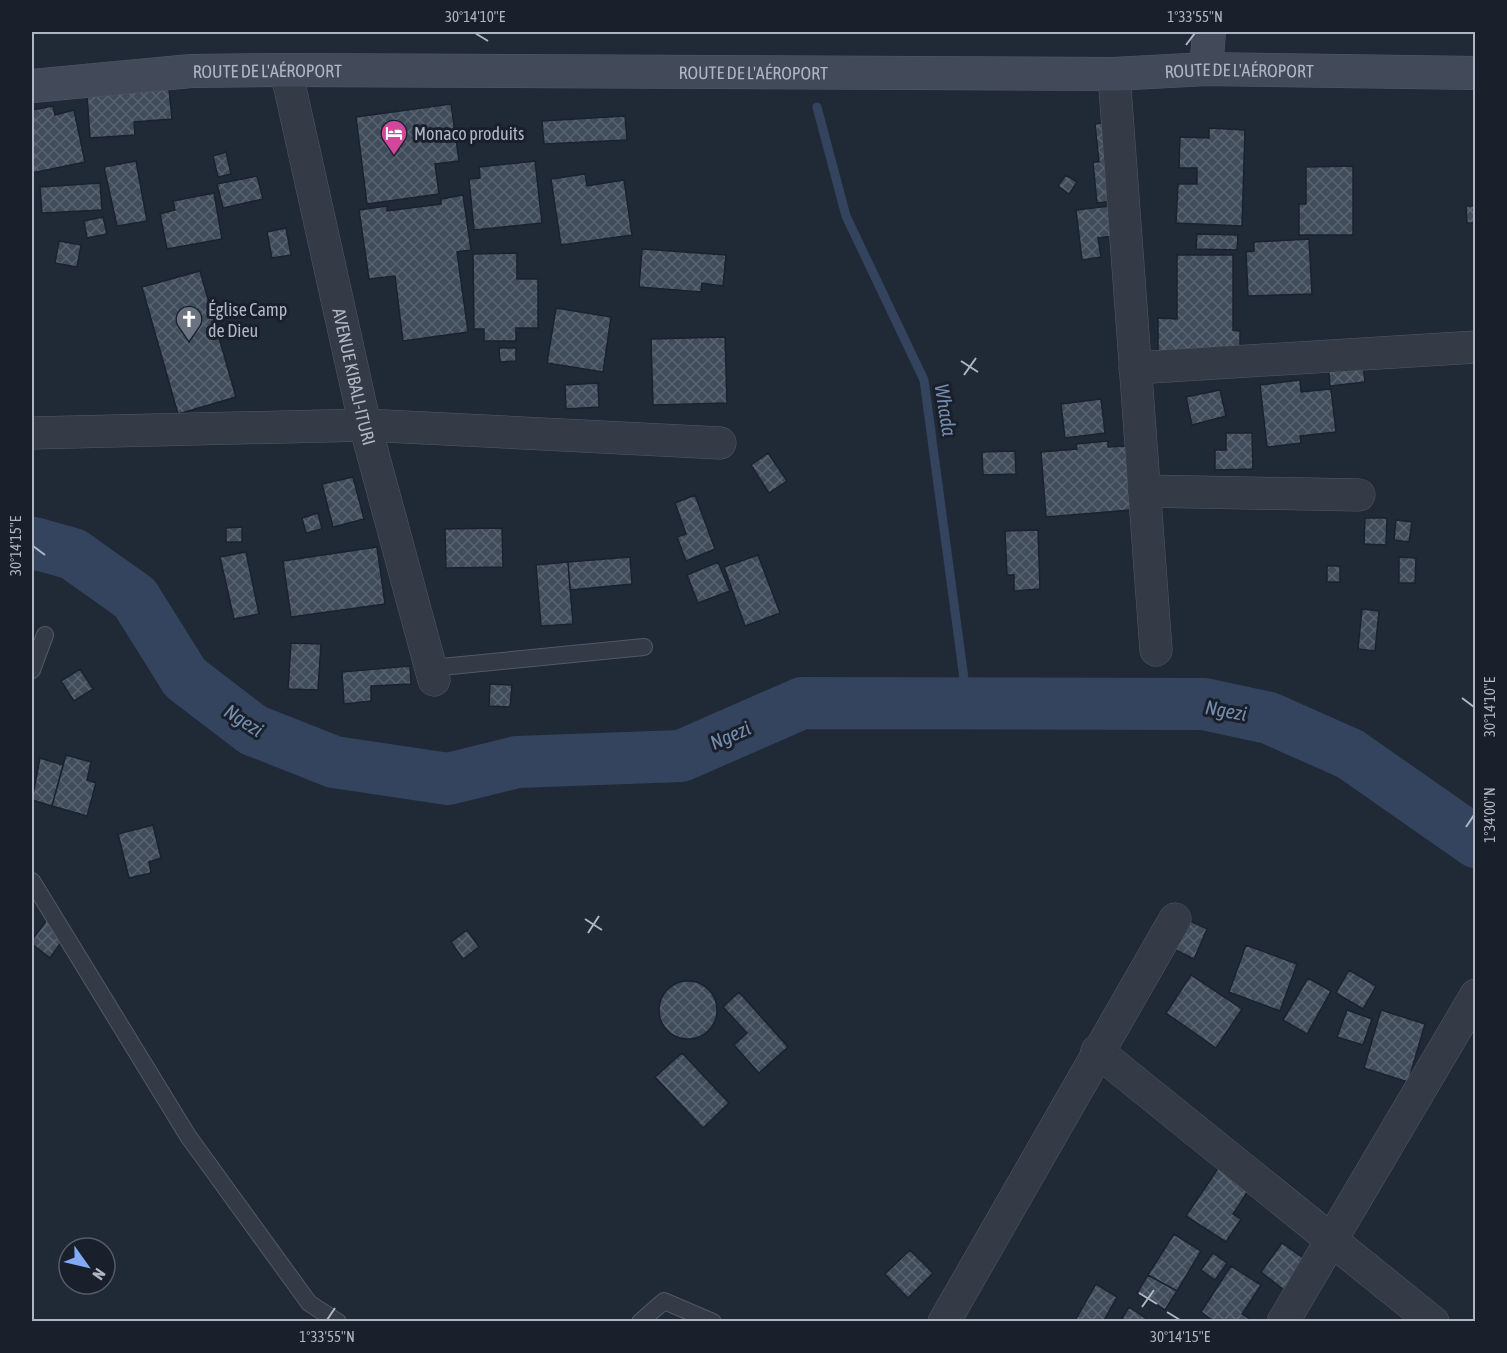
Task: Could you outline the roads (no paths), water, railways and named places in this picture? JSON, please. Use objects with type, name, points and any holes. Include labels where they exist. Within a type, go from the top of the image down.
[{"type":"street","points":[[1206,69],[1209,32]]},
{"type":"street","name":"ROUTE DE L'AÉROPORT","points":[[32,86],[191,71],[286,70],[1114,74],[1206,69],[1476,73]]},
{"type":"street","name":"AVENUE KIBALI-ITURI","points":[[286,70],[365,425],[433,674]]},
{"type":"street","points":[[1114,74],[1156,650]]},
{"type":"street","points":[[1135,368],[1476,346]]},
{"type":"street","points":[[32,433],[365,425],[720,443]]},
{"type":"street","points":[[1144,492],[1359,495]]},
{"type":"street","points":[[944,1322],[1097,1051],[1175,919]]},
{"type":"street","points":[[1283,1322],[1476,995]]},
{"type":"street","points":[[1097,1051],[1433,1322]]},
{"type":"lane","points":[[32,670],[45,635]]},
{"type":"lane","points":[[433,674],[644,647]]},
{"type":"lane","points":[[32,881],[188,1136],[309,1303],[338,1322]]},
{"type":"lane","points":[[640,1322],[664,1301],[713,1322]]},
{"type":"waterway","name":"Whada","points":[[817,107],[846,216],[924,380],[967,701]]},
{"type":"waterway","name":"Ngezi","points":[[32,545],[34,543],[73,554],[135,598],[185,678],[253,730],[334,762],[448,779],[517,762],[681,756],[802,703],[1204,704],[1269,718],[1350,754],[1476,842]]},
{"type":"place","name":"Monaco produits","points":[[394,156]]},
{"type":"place","name":"Église Camp de Dieu","points":[[189,342]]}]
